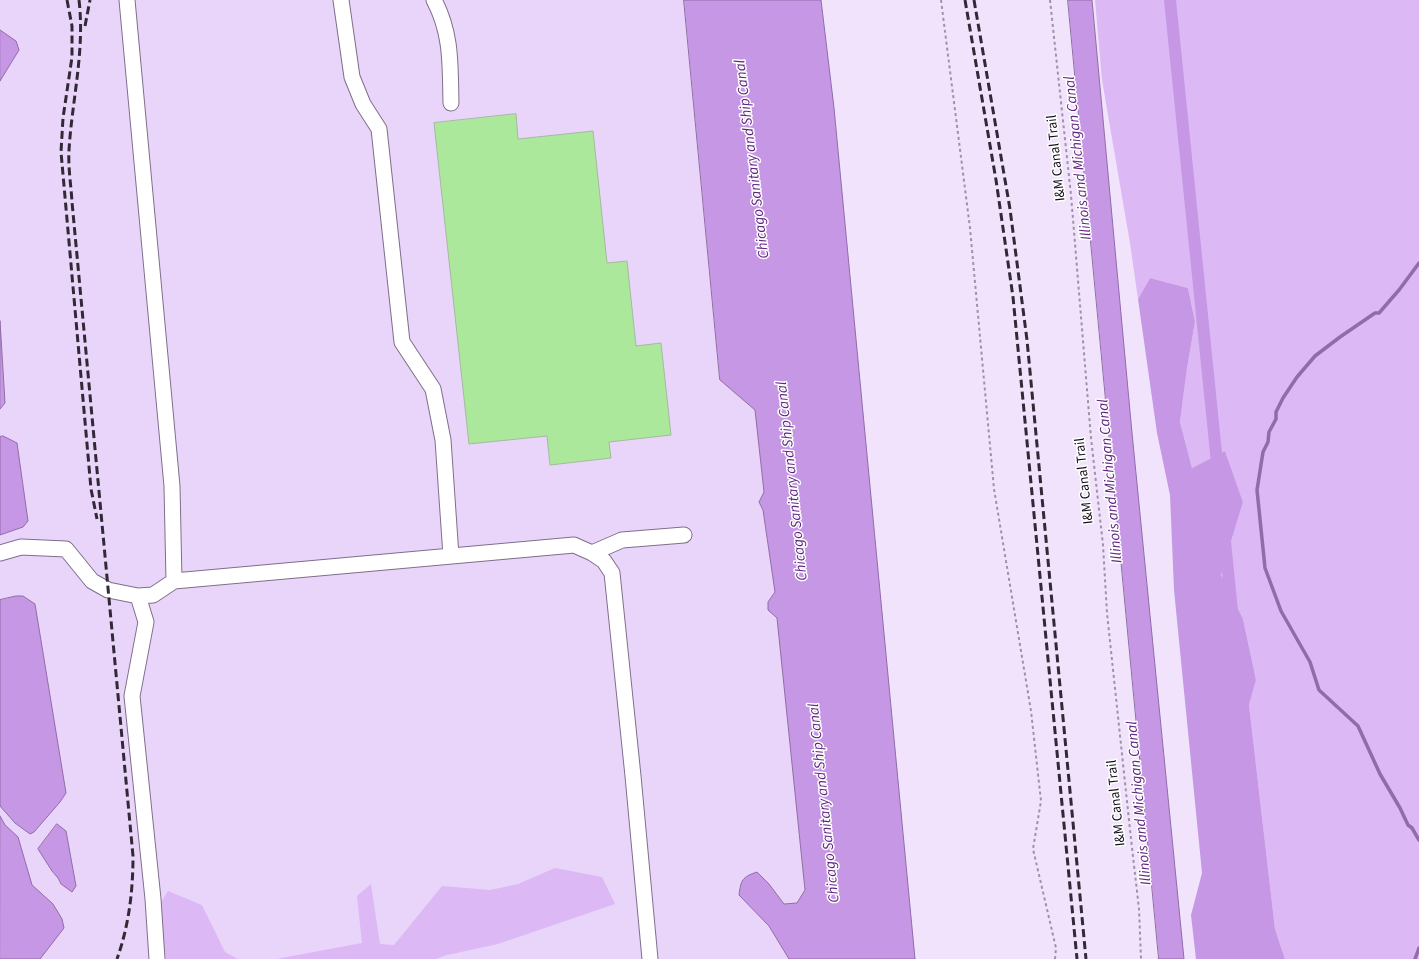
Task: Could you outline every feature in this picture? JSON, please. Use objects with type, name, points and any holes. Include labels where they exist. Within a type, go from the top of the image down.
[{"type":"lane","points":[[127,0],[172,486],[174,581]]},
{"type":"lane","points":[[341,0],[352,77],[363,104],[379,129],[402,342],[433,389],[443,440],[451,556]]},
{"type":"lane","points":[[434,0],[442,15],[450,46],[451,103]]},
{"type":"lane","points":[[592,553],[622,540],[684,535]]},
{"type":"lane","points":[[0,554],[21,547],[66,549],[92,581],[108,590],[138,596],[153,595],[174,581],[574,546],[592,553],[604,561],[612,573],[650,959]]},
{"type":"lane","points":[[138,596],[146,622],[132,696],[153,899],[157,959]]},
{"type":"path","points":[[941,0],[970,228],[994,489],[1031,711],[1038,771],[1041,801],[1033,849],[1056,948],[1055,959]]},
{"type":"path","name":"I&M Canal Trail","points":[[1050,0],[1071,195],[1091,438],[1103,545],[1107,613],[1131,839],[1136,873],[1139,909],[1140,959]]},
{"type":"shaded area","points":[[0,0],[684,0],[720,380],[755,409],[764,492],[759,502],[763,510],[775,592],[768,602],[768,610],[777,618],[805,890],[797,903],[784,904],[769,884],[739,895],[769,926],[789,959],[0,959]]},
{"type":"shaded area","points":[[1095,0],[1419,0],[1419,959],[1285,959],[1275,929],[1249,705],[1256,680],[1243,619],[1221,575],[1243,502],[1225,451],[1192,468],[1180,422],[1195,322],[1188,288],[1150,278],[1138,299],[1102,80]]},
{"type":"shaded area","points":[[555,868],[602,877],[615,904],[498,944],[447,955],[436,959],[276,959],[362,943],[357,896],[371,884],[380,944],[394,945],[442,886],[490,890],[518,884]]},
{"type":"shaded area","points":[[168,891],[202,905],[225,952],[238,959],[166,959],[159,906]]},
{"type":"green space","points":[[1150,278],[1188,288],[1195,322],[1180,422],[1192,468],[1225,451],[1243,502],[1221,575],[1243,619],[1256,680],[1249,705],[1275,929],[1285,959],[1196,959],[1191,915],[1202,873],[1174,590],[1170,495],[1157,433],[1138,299]]},
{"type":"water","name":"Chicago Sanitary and Ship Canal","points":[[684,0],[821,0],[834,108],[915,959],[789,959],[769,926],[739,895],[743,880],[757,872],[769,884],[784,904],[797,903],[805,890],[777,618],[768,610],[768,602],[775,592],[763,510],[759,502],[764,492],[755,410],[720,380]]},
{"type":"water","name":"Illinois and Michigan Canal","points":[[1068,0],[1092,0],[1132,433],[1184,959],[1159,959]]},
{"type":"water","points":[[0,30],[16,41],[19,50],[0,81]]},
{"type":"water","points":[[0,321],[5,403],[0,409]]},
{"type":"water","points":[[3,436],[17,443],[28,521],[23,527],[0,535],[0,437]]},
{"type":"water","points":[[23,596],[35,604],[66,793],[34,832],[30,834],[15,823],[0,806],[0,600]]},
{"type":"water","points":[[0,816],[5,825],[18,837],[32,885],[53,904],[62,919],[64,928],[40,959],[0,959]]},
{"type":"water","points":[[57,824],[66,831],[76,886],[72,892],[61,884],[38,849]]},
{"type":"building","points":[[516,114],[518,139],[593,131],[607,263],[627,261],[636,346],[661,343],[671,435],[609,442],[611,458],[550,465],[547,436],[469,444],[434,123]]},
{"type":"waterway","points":[[1170,0],[1255,837],[1269,959]]},
{"type":"waterway","points":[[1419,263],[1399,290],[1379,313],[1375,313],[1315,356],[1297,377],[1283,398],[1276,412],[1276,419],[1269,432],[1268,442],[1263,452],[1257,490],[1265,568],[1281,611],[1310,662],[1319,690],[1358,726],[1380,774],[1408,825],[1412,828],[1419,840]]},
{"type":"waterway","points":[[1415,959],[1419,948]]},
{"type":"railway","points":[[67,0],[72,26],[72,57],[63,118],[61,152],[91,489],[97,519]]},
{"type":"railway","points":[[79,0],[79,57],[69,150],[69,169],[133,856],[130,908],[125,933],[117,959]]},
{"type":"railway","points":[[85,26],[90,0]]},
{"type":"railway","points":[[965,0],[996,180],[1013,297],[1077,959]]},
{"type":"railway","points":[[974,0],[1010,209],[1027,340],[1086,959]]}]
